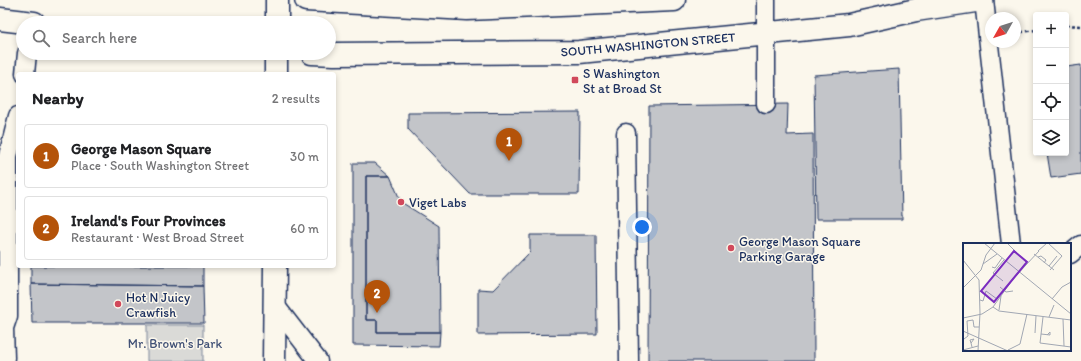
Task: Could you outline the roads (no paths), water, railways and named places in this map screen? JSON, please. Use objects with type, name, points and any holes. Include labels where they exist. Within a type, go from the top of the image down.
[{"type":"main road","points":[[277,0],[277,16]]},
{"type":"main road","points":[[306,0],[467,9],[674,0]]},
{"type":"main road","name":"SOUTH WASHINGTON STREET","points":[[336,54],[579,52],[849,25],[916,10],[983,0]]},
{"type":"main road","points":[[0,19],[16,21]]},
{"type":"main road","points":[[276,60],[276,72]]},
{"type":"main road","points":[[274,361],[275,268]]},
{"type":"lane","points":[[766,0],[766,104]]},
{"type":"lane","points":[[983,0],[1011,243]]},
{"type":"lane","points":[[25,72],[26,60]]},
{"type":"lane","points":[[3,361],[5,358],[4,328],[8,316],[8,156],[16,124]]},
{"type":"lane","points":[[626,133],[629,361]]},
{"type":"lane","points":[[1071,253],[1081,245]]},
{"type":"lane","points":[[274,304],[318,361]]},
{"type":"place","name":"S Washington St at Broad St","points":[[575,80]]},
{"type":"place","name":"George Mason Square","points":[[509,161]]},
{"type":"place","name":"Viget Labs","points":[[401,202]]},
{"type":"place","name":"George Mason Square Parking Garage","points":[[731,248]]},
{"type":"place","name":"Hot N Juicy Crawfish","points":[[118,304]]},
{"type":"place","name":"Ireland's Four Provinces","points":[[377,313]]},
{"type":"park label","name":"Mr. Brown's Park","points":[[175,343]]}]
